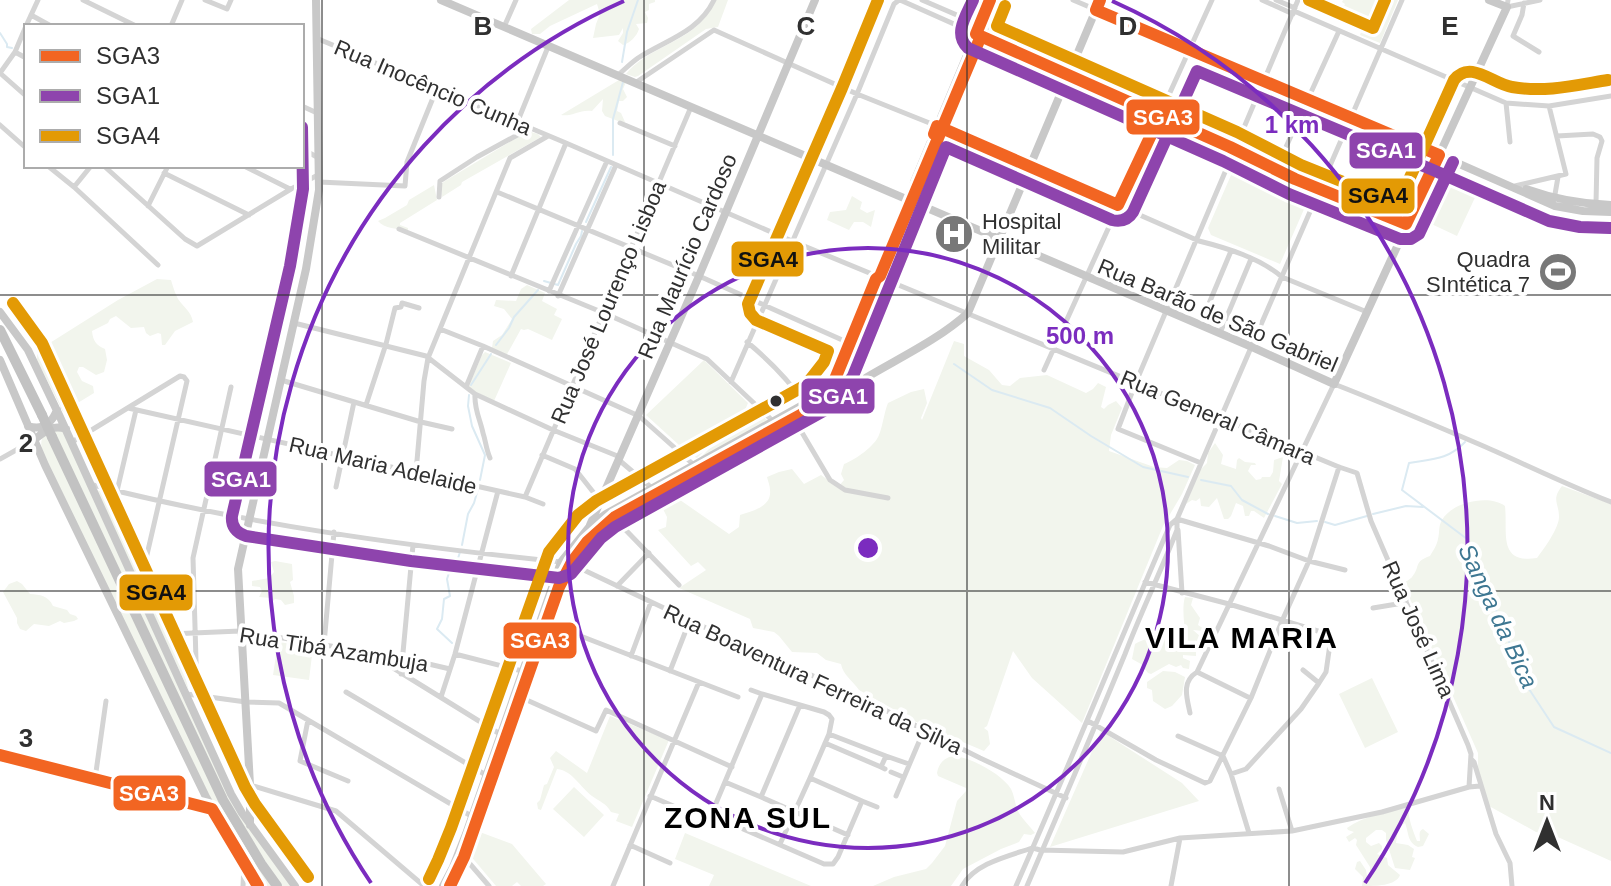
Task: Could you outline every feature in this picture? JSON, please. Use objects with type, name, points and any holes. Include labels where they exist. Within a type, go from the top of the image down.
[{"type":"highway","points":[[0,330],[223,800],[277,886]]},
{"type":"main road","points":[[250,825],[238,569],[306,269],[319,178],[316,0]]},
{"type":"main road","name":"Rua Barão de São Gabriel","points":[[441,0],[1334,384]]},
{"type":"main road","name":"Rua Maurício Cardoso","points":[[590,526],[815,0]]},
{"type":"main road","points":[[981,31],[990,0]]},
{"type":"main road","points":[[826,401],[940,127],[997,0]]},
{"type":"main road","points":[[443,886],[475,818],[566,563],[612,515],[653,489],[826,401],[927,343],[968,313],[1100,0]]},
{"type":"main road","points":[[1334,384],[1508,4],[1489,0]]},
{"type":"main road","points":[[1439,155],[1554,202],[1583,211],[1611,212]]},
{"type":"main road","points":[[1554,202],[1611,205]]},
{"type":"main road","points":[[0,312],[28,350],[57,410],[236,803],[295,886]]},
{"type":"main road","points":[[0,360],[45,465],[212,809],[256,883]]},
{"type":"main road","points":[[450,886],[464,857],[486,775],[522,671],[566,563],[590,526],[776,424],[817,397],[838,370]]},
{"type":"main road","points":[[28,426],[35,429],[45,425],[57,410]]},
{"type":"main road","points":[[34,440],[51,428],[59,426],[66,429]]},
{"type":"main road","points":[[601,502],[612,515]]},
{"type":"main road","points":[[583,545],[590,526]]},
{"type":"main road","points":[[236,803],[246,801],[250,787]]},
{"type":"street","points":[[27,24],[38,0]]},
{"type":"street","points":[[83,0],[132,24]]},
{"type":"street","points":[[172,24],[182,0]]},
{"type":"street","points":[[205,0],[227,9],[231,0]]},
{"type":"street","points":[[466,11],[471,0]]},
{"type":"street","points":[[504,27],[516,0]]},
{"type":"street","points":[[617,75],[699,22],[714,0]]},
{"type":"street","points":[[922,0],[1069,75],[1235,150],[1248,159],[1319,191],[1406,224]]},
{"type":"street","points":[[1073,0],[1439,155]]},
{"type":"street","points":[[1044,370],[1212,0]]},
{"type":"street","points":[[1262,0],[1506,103],[1549,106],[1611,96]]},
{"type":"street","points":[[1276,0],[1294,11]]},
{"type":"street","points":[[1201,463],[1118,429],[1298,0]]},
{"type":"street","points":[[1027,886],[1038,849],[1096,725],[1155,586],[1177,530],[1177,519],[1402,0]]},
{"type":"street","points":[[1508,4],[1540,0]]},
{"type":"street","points":[[731,382],[897,1],[981,31]]},
{"type":"street","points":[[1524,3],[1513,36],[1539,52]]},
{"type":"street","points":[[31,15],[47,24]]},
{"type":"street","points":[[635,83],[714,30],[1196,240],[1270,267],[1282,277],[1367,312]]},
{"type":"street","points":[[24,31],[15,52],[0,73],[24,94]]},
{"type":"street","points":[[1275,171],[1339,31]]},
{"type":"street","name":"Rua Inocêncio Cunha","points":[[316,38],[549,136]]},
{"type":"street","points":[[517,123],[548,47]]},
{"type":"street","points":[[15,52],[24,57]]},
{"type":"street","points":[[107,168],[185,239],[197,246],[291,189],[319,178],[405,186],[407,162],[437,88]]},
{"type":"street","points":[[1506,103],[1510,142]]},
{"type":"street","points":[[1513,187],[1566,174],[1549,106]]},
{"type":"street","points":[[304,107],[317,113]]},
{"type":"street","name":"Rua José Lourenço Lisboa","points":[[525,497],[691,107]]},
{"type":"street","points":[[620,123],[675,146]]},
{"type":"street","points":[[0,125],[24,146]]},
{"type":"street","points":[[439,197],[440,181],[530,128]]},
{"type":"street","points":[[1557,136],[1593,134],[1600,137],[1596,204]]},
{"type":"street","points":[[416,472],[428,358],[510,158],[549,136]]},
{"type":"street","name":"Rua General Câmara","points":[[549,136],[792,241],[1357,473]]},
{"type":"street","points":[[511,276],[566,143]]},
{"type":"street","points":[[304,150],[318,157]]},
{"type":"street","points":[[1230,160],[1248,159]]},
{"type":"street","points":[[549,291],[607,161]]},
{"type":"street","points":[[558,296],[616,165]]},
{"type":"street","points":[[50,168],[158,265]]},
{"type":"street","points":[[74,187],[90,168]]},
{"type":"street","points":[[148,206],[167,168]]},
{"type":"street","points":[[248,168],[291,189]]},
{"type":"street","points":[[164,173],[249,215]]},
{"type":"street","points":[[1554,202],[1558,177]]},
{"type":"street","points":[[497,192],[699,276],[849,343]]},
{"type":"street","points":[[1201,228],[1208,243]]},
{"type":"street","points":[[399,229],[707,359],[776,424]]},
{"type":"street","points":[[1200,325],[1231,251]]},
{"type":"street","points":[[1220,334],[1251,259]]},
{"type":"street","points":[[1270,267],[1284,268]]},
{"type":"street","points":[[366,405],[395,308],[401,307],[402,303],[419,308]]},
{"type":"street","points":[[293,322],[386,344],[428,358],[475,394],[619,458],[653,489]]},
{"type":"street","points":[[440,329],[639,416],[695,466]]},
{"type":"street","points":[[747,342],[792,385],[805,404]]},
{"type":"street","points":[[466,387],[483,346]]},
{"type":"street","points":[[72,442],[180,376],[184,377],[187,384],[143,572]]},
{"type":"street","points":[[280,380],[452,429]]},
{"type":"street","points":[[1190,713],[1186,688],[1190,677],[1197,672],[1334,384]]},
{"type":"street","name":"Rua Barão de São Gabriel","points":[[1334,384],[1611,502]]},
{"type":"street","points":[[196,692],[193,558],[231,387]]},
{"type":"street","points":[[475,394],[475,406],[490,458]]},
{"type":"street","points":[[336,487],[354,401]]},
{"type":"street","name":"Rua Maria Adelaide","points":[[128,408],[525,497],[543,504]]},
{"type":"street","points":[[136,410],[114,510],[196,692]]},
{"type":"street","points":[[794,418],[830,480],[845,490],[888,498]]},
{"type":"street","points":[[0,459],[34,440]]},
{"type":"street","points":[[542,455],[575,469],[601,502]]},
{"type":"street","points":[[1088,721],[1156,760],[1205,783],[1210,781],[1251,698],[1309,561],[1339,467]]},
{"type":"street","name":"Rua José Lima","points":[[1357,473],[1371,521],[1468,745],[1469,787]]},
{"type":"street","name":"Rua Boaventura Ferreira da Silva","points":[[92,485],[248,520],[413,545],[566,563],[845,689],[1061,796]]},
{"type":"street","points":[[441,697],[498,491]]},
{"type":"street","points":[[612,515],[679,585]]},
{"type":"street","points":[[1177,519],[1345,570]]},
{"type":"street","points":[[1016,886],[1038,849],[1145,582],[1170,525],[1177,519]]},
{"type":"street","points":[[1177,530],[1180,533],[1182,593]]},
{"type":"street","points":[[324,644],[334,532]]},
{"type":"street","points":[[401,674],[413,545]]},
{"type":"street","points":[[617,586],[649,553]]},
{"type":"street","points":[[1145,582],[1229,604],[1327,636],[1330,644],[1326,672],[1301,709],[1246,769],[1231,774]]},
{"type":"street","points":[[1373,608],[1406,600]]},
{"type":"street","points":[[631,656],[651,602]]},
{"type":"street","points":[[670,671],[690,620]]},
{"type":"street","points":[[547,623],[738,697]]},
{"type":"street","name":"Rua Tibá Azambuja","points":[[170,634],[240,631],[365,651],[450,669]]},
{"type":"street","points":[[365,651],[501,734]]},
{"type":"street","points":[[455,654],[522,671]]},
{"type":"street","points":[[1303,670],[1319,683]]},
{"type":"street","points":[[1197,672],[1251,698]]},
{"type":"street","points":[[613,886],[699,682]]},
{"type":"street","points":[[751,690],[829,715],[832,719],[829,734],[780,844]]},
{"type":"street","points":[[186,694],[196,692],[246,702],[275,702],[475,818]]},
{"type":"street","points":[[346,692],[486,775]]},
{"type":"street","points":[[711,815],[762,694]]},
{"type":"street","points":[[520,697],[596,731],[606,710],[732,767]]},
{"type":"street","points":[[95,779],[106,701]]},
{"type":"street","points":[[761,797],[800,705]]},
{"type":"street","points":[[308,720],[300,761],[348,781]]},
{"type":"street","points":[[896,796],[924,730]]},
{"type":"street","points":[[829,734],[909,764]]},
{"type":"street","points":[[1178,736],[1223,756],[1249,834]]},
{"type":"street","points":[[825,743],[903,777]]},
{"type":"street","points":[[0,755],[212,809]]},
{"type":"street","points":[[886,756],[886,769]]},
{"type":"street","points":[[1470,759],[1474,762],[1496,834],[1510,863],[1512,886]]},
{"type":"street","points":[[810,778],[877,807]]},
{"type":"street","points":[[725,782],[848,835]]},
{"type":"street","points":[[962,886],[977,870],[1038,849],[1123,852],[1180,838],[1292,831],[1382,812],[1480,786]]},
{"type":"street","points":[[250,787],[336,811],[424,886]]},
{"type":"street","points":[[1279,789],[1292,831]]},
{"type":"street","points":[[650,796],[692,814]]},
{"type":"street","points":[[700,812],[824,864],[833,864],[862,801]]},
{"type":"street","points":[[1171,886],[1180,838]]},
{"type":"street","points":[[630,845],[670,863]]},
{"type":"street","points":[[464,857],[489,886]]},
{"type":"street","points":[[243,886],[244,865]]},
{"type":"street","points":[[243,886],[248,880],[256,883]]},
{"type":"shaded area","points":[[569,0],[655,2],[649,4],[649,10],[645,12],[647,23],[636,24],[639,29],[637,34],[623,45],[618,41],[623,28],[619,35],[593,38],[600,14],[597,4],[550,26],[540,34],[532,34],[531,29]]},
{"type":"shaded area","points":[[715,0],[728,0],[718,27],[706,29],[638,76],[626,74],[643,59],[693,30]]},
{"type":"shaded area","points":[[1343,0],[1398,0],[1380,43],[1360,35],[1364,23],[1362,26],[1339,16],[1345,4]]},
{"type":"shaded area","points":[[619,80],[626,82],[623,89],[627,97],[619,101],[617,111],[625,122],[605,116],[603,99],[592,111],[561,115]]},
{"type":"shaded area","points":[[528,131],[541,137],[462,182],[442,197],[441,184]]},
{"type":"shaded area","points":[[1238,159],[1312,191],[1280,264],[1211,235],[1208,228]]},
{"type":"shaded area","points":[[1447,174],[1479,189],[1457,236],[1425,221]]},
{"type":"shaded area","points":[[434,185],[437,200],[400,223],[408,228],[408,232],[387,227],[378,221],[407,205],[409,200]]},
{"type":"shaded area","points":[[852,196],[862,202],[860,209],[867,213],[875,210],[871,227],[863,222],[854,222],[849,230],[827,220],[830,212],[846,210]]},
{"type":"shaded area","points":[[157,279],[171,280],[178,299],[193,322],[175,331],[165,345],[162,345],[161,334],[150,336],[144,327],[131,328],[116,316],[92,331],[96,342],[105,349],[107,360],[104,372],[96,375],[79,367],[77,372],[82,381],[93,386],[94,393],[63,412],[37,360],[37,354],[118,300]]},
{"type":"shaded area","points":[[527,285],[545,293],[542,301],[557,309],[554,315],[562,319],[552,340],[521,329],[506,356],[492,348],[493,341],[502,335],[512,319],[504,309],[494,306],[496,300],[516,301],[521,289]]},
{"type":"shaded area","points":[[954,341],[964,344],[964,356],[989,370],[1002,385],[1010,386],[1020,378],[1047,375],[1086,393],[1098,383],[1106,387],[1101,407],[1104,409],[1116,401],[1122,408],[1111,435],[1109,451],[1154,467],[1167,468],[1179,460],[1195,465],[1163,526],[1082,723],[1032,678],[1013,651],[984,728],[988,731],[990,744],[984,751],[920,724],[859,690],[841,664],[826,660],[817,653],[792,652],[774,632],[753,628],[750,619],[679,588],[706,570],[698,562],[691,566],[658,530],[666,527],[667,517],[658,499],[670,493],[729,534],[739,527],[740,515],[768,501],[770,490],[767,477],[792,469],[804,484],[821,475],[838,487],[844,480],[841,474],[844,464],[864,452],[877,439],[888,403],[924,389],[927,403],[922,420]]},
{"type":"shaded area","points":[[485,352],[511,363],[494,401],[468,388]]},
{"type":"shaded area","points":[[704,360],[748,403],[745,410],[697,458],[646,415]]},
{"type":"shaded area","points":[[752,406],[769,422],[698,460]]},
{"type":"shaded area","points":[[61,430],[226,788],[291,886],[282,886],[232,810],[51,431]]},
{"type":"shaded area","points":[[46,433],[220,803],[271,886],[260,886],[216,814],[45,456],[41,444]]},
{"type":"shaded area","points":[[1215,443],[1223,455],[1221,464],[1236,469],[1239,458],[1255,463],[1248,471],[1256,480],[1270,477],[1274,460],[1283,457],[1279,481],[1282,484],[1264,518],[1254,511],[1245,516],[1243,506],[1236,503],[1231,516],[1224,519],[1217,498],[1209,507],[1201,506],[1200,498],[1186,504]]},
{"type":"shaded area","points":[[1562,486],[1611,504],[1611,861],[1560,838],[1536,832],[1489,806],[1478,769],[1478,753],[1403,583],[1412,578],[1421,560],[1430,556],[1441,522],[1447,514],[1462,504],[1481,500],[1505,506],[1510,551],[1524,559],[1537,558],[1557,527],[1556,498]]},
{"type":"shaded area","points":[[96,490],[113,494],[110,506],[115,524],[185,676],[189,691]]},
{"type":"shaded area","points":[[271,562],[292,564],[293,580],[290,582],[294,603],[285,605],[281,600],[259,597],[260,587],[252,586],[252,581],[269,578],[274,572]]},
{"type":"shaded area","points":[[17,581],[30,594],[46,598],[53,606],[67,610],[78,619],[49,626],[34,624],[26,631],[20,629],[3,592],[9,584]]},
{"type":"shaded area","points":[[1185,597],[1193,598],[1191,605],[1200,618],[1198,625],[1204,629],[1193,630],[1201,637],[1199,642],[1191,645],[1196,649],[1196,656],[1183,655],[1190,661],[1189,669],[1169,664],[1148,673],[1132,659],[1135,644],[1146,639],[1185,633]]},
{"type":"shaded area","points":[[278,642],[313,647],[309,680],[273,675]]},
{"type":"shaded area","points":[[1163,671],[1185,677],[1182,695],[1165,709],[1153,701],[1152,690],[1147,688],[1147,682]]},
{"type":"shaded area","points":[[1372,678],[1398,732],[1365,748],[1339,694]]},
{"type":"shaded area","points":[[610,716],[669,740],[632,827],[616,821],[619,814],[611,812],[563,770],[557,769],[541,810],[538,809],[537,803],[554,767],[550,758],[556,751],[587,773]]},
{"type":"shaded area","points":[[1101,731],[1182,783],[1199,801],[1050,847]]},
{"type":"shaded area","points":[[952,756],[976,762],[1007,783],[1019,813],[1035,833],[1024,834],[1019,842],[963,869],[951,886],[873,886],[926,869],[945,846],[957,801],[966,791],[966,788],[938,776],[940,764]]},
{"type":"shaded area","points":[[574,787],[604,815],[584,837],[553,809]]},
{"type":"shaded area","points":[[1408,807],[1417,841],[1420,841],[1421,830],[1429,834],[1423,846],[1418,847],[1410,840],[1405,823],[1398,828],[1396,843],[1414,849],[1412,857],[1415,858],[1410,870],[1395,868],[1386,833],[1376,830],[1366,838],[1366,842],[1371,846],[1379,843],[1382,849],[1377,854],[1387,858],[1388,865],[1400,875],[1390,883],[1362,886],[1363,877],[1355,869],[1357,862],[1360,861],[1370,878],[1370,867],[1356,845],[1357,840],[1355,838],[1349,842],[1346,837],[1354,832],[1347,828],[1368,817]]},
{"type":"shaded area","points":[[477,831],[512,844],[546,884],[521,886],[517,882],[512,886],[496,886],[469,854]]},
{"type":"shaded area","points":[[685,833],[811,886],[709,886],[714,875],[675,859]]},
{"type":"waterway","points":[[622,62],[627,32],[638,0]]},
{"type":"waterway","points":[[0,33],[7,47],[12,48]]},
{"type":"waterway","points":[[613,155],[613,119],[623,82]]},
{"type":"waterway","points":[[586,222],[611,167]]},
{"type":"waterway","points":[[544,281],[558,285],[582,231]]},
{"type":"waterway","points":[[496,345],[514,317],[538,290]]},
{"type":"waterway","points":[[471,385],[491,354]]},
{"type":"waterway","name":"Sanga da Bica","points":[[954,364],[992,390],[1050,408],[1143,467],[1188,477]]},
{"type":"waterway","points":[[469,395],[472,426],[485,455],[480,480]]},
{"type":"waterway","name":"Sanga da Bica","points":[[1465,442],[1446,456],[1409,463],[1402,490],[1467,539],[1527,686],[1554,727],[1611,753]]},
{"type":"waterway","name":"Sanga da Bica","points":[[1201,480],[1231,486],[1242,500],[1268,514]]},
{"type":"waterway","points":[[462,545],[468,514],[478,489]]},
{"type":"waterway","name":"Sanga da Bica","points":[[1373,514],[1406,506],[1423,507]]},
{"type":"waterway","name":"Sanga da Bica","points":[[1275,516],[1297,523],[1317,521]]},
{"type":"waterway","name":"Sanga da Bica","points":[[1325,522],[1335,525],[1367,516]]},
{"type":"waterway","points":[[452,643],[437,629],[442,619],[444,599],[450,596],[447,579],[455,568],[460,552]]},
{"type":"transit line","name":"SGA4","points":[[429,879],[451,828],[549,552],[578,515],[596,501],[806,385],[824,362],[828,351],[756,320],[748,304],[878,0]]},
{"type":"transit line","name":"SGA1","points":[[973,0],[961,31],[968,48],[1223,161],[1289,194],[1400,239],[1411,239],[1419,234],[1453,162]]},
{"type":"transit line","name":"SGA3","points":[[990,0],[976,34],[1295,179],[1406,224],[1439,155],[1096,10],[1100,0]]},
{"type":"transit line","name":"SGA4","points":[[1309,0],[1373,28],[1385,0]]},
{"type":"transit line","name":"SGA4","points":[[1005,6],[997,26],[1237,132],[1301,165],[1398,204],[1454,80],[1460,74],[1474,72],[1512,87],[1537,89],[1608,80]]},
{"type":"transit line","name":"SGA3","points":[[450,886],[464,857],[559,587],[572,562],[587,542],[615,517],[826,401],[981,36]]},
{"type":"transit line","name":"SGA1","points":[[303,168],[303,189],[290,266],[232,516],[235,529],[246,536],[411,561],[559,578],[571,574],[601,538],[615,527],[829,408],[853,376],[946,147],[1112,220],[1124,220],[1133,212],[1197,71],[1549,221],[1580,227],[1610,228]]},
{"type":"transit line","name":"SGA3","points":[[934,134],[937,126],[1118,205],[1160,116]]},
{"type":"transit line","name":"SGA4","points":[[13,303],[42,343],[245,787],[308,877]]},
{"type":"transit line","name":"SGA3","points":[[0,755],[212,809],[258,886]]},
{"type":"place","name":"Hospital Militar","points":[[954,234]]},
{"type":"place","name":"Quadra SIntética 7","points":[[1558,272]]},
{"type":"district","name":"VILA MARIA","points":[[1242,638]]},
{"type":"district","name":"ZONA SUL","points":[[748,818]]}]
